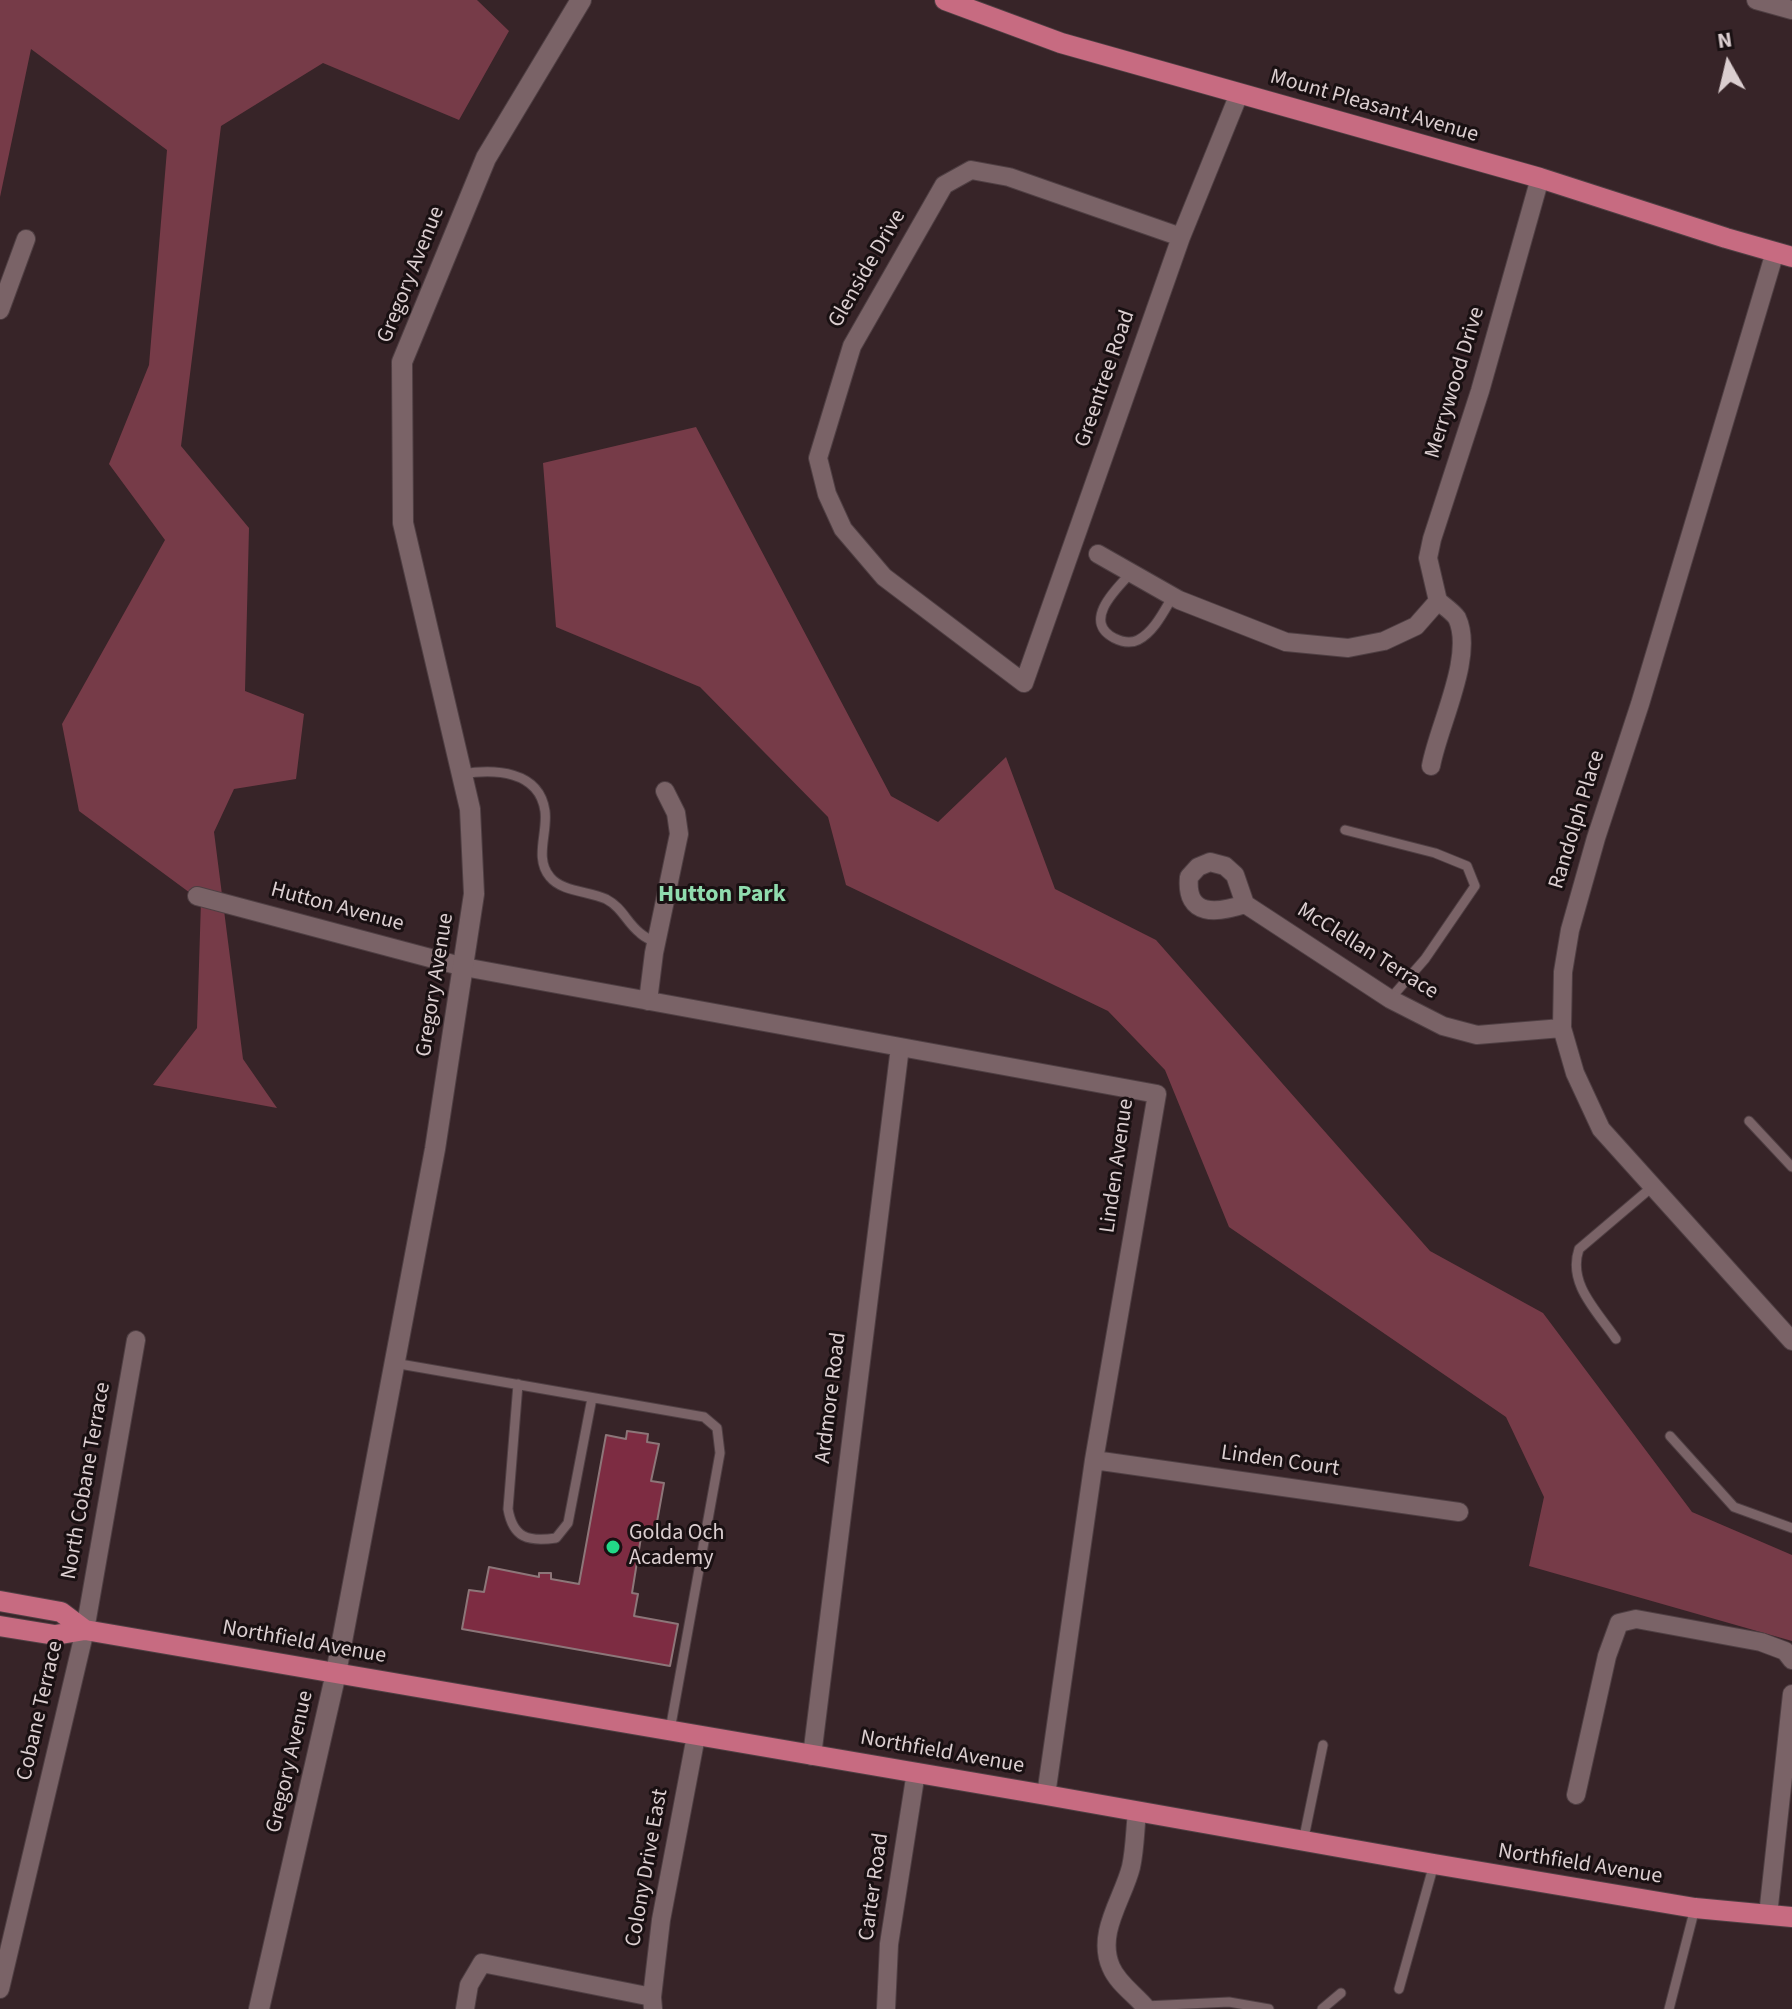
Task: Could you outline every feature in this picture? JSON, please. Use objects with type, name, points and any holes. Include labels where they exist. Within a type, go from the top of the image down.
[{"type":"main road","name":"Gregory Avenue","points":[[259,2009],[336,1673],[435,1149],[474,894],[470,809],[403,523],[402,362],[486,158],[581,0]]},
{"type":"main road","name":"Mount Pleasant Avenue","points":[[945,0],[1061,43],[1540,178],[1783,254]]},
{"type":"main road","name":"Northfield Avenue","points":[[0,1601],[61,1612],[85,1630]]},
{"type":"main road","name":"Northfield Avenue","points":[[0,1626],[55,1635],[85,1630],[1695,1908],[1792,1917]]},
{"type":"street","points":[[1756,0],[1789,8]]},
{"type":"street","name":"Greentree Road","points":[[1024,683],[1181,237],[1239,94]]},
{"type":"street","name":"Glenside Drive","points":[[1024,683],[884,577],[843,529],[827,494],[818,458],[852,346],[944,185],[971,170],[1009,177],[1181,237]]},
{"type":"street","name":"Merrywood Drive","points":[[1431,766],[1459,663],[1462,637],[1456,616],[1438,601],[1428,558],[1480,391],[1540,178]]},
{"type":"street","points":[[0,310],[26,239]]},
{"type":"street","name":"Randolph Place","points":[[1783,254],[1578,904],[1563,972],[1562,1028],[1575,1073],[1601,1129],[1792,1341]]},
{"type":"street","points":[[1098,554],[1173,596],[1286,642],[1348,648],[1384,641],[1416,626],[1438,601]]},
{"type":"street","points":[[648,1001],[656,943],[679,834],[676,813],[665,791]]},
{"type":"street","name":"Hutton Avenue","points":[[197,896],[464,967]]},
{"type":"street","name":"McClellan Terrace","points":[[1245,904],[1390,999],[1443,1026],[1477,1035],[1562,1028]]},
{"type":"street","name":"Linden Avenue","points":[[464,967],[1157,1094],[1094,1460],[1046,1795]]},
{"type":"street","name":"Ardmore Road","points":[[812,1756],[900,1047]]},
{"type":"street","name":"North Cobane Terrace","points":[[85,1630],[136,1340]]},
{"type":"street","name":"Linden Court","points":[[1094,1460],[1459,1512]]},
{"type":"street","points":[[1576,1795],[1607,1656],[1619,1623],[1636,1619],[1761,1642],[1785,1651],[1792,1660]]},
{"type":"street","name":"Cobane Terrace","points":[[0,1989],[85,1630]]},
{"type":"street","points":[[1768,1915],[1792,1694]]},
{"type":"street","name":"Colony Drive East","points":[[652,2003],[661,1920],[696,1736]]},
{"type":"street","name":"Carter Road","points":[[886,2009],[889,1944],[916,1772]]},
{"type":"street","points":[[1137,1812],[1132,1863],[1107,1932],[1106,1951],[1112,1969],[1124,1986],[1146,2007]]},
{"type":"street","points":[[465,2009],[469,1985],[482,1963],[652,2003]]},
{"type":"lane","points":[[1131,573],[1106,600],[1102,626],[1110,636],[1123,642],[1136,641],[1158,621],[1173,596]]},
{"type":"lane","points":[[462,774],[485,771],[528,780],[538,791],[545,812],[542,855],[548,876],[560,885],[605,899],[623,911],[638,932],[656,943]]},
{"type":"lane","points":[[1345,830],[1435,853],[1467,866],[1475,886],[1425,959],[1390,999]]},
{"type":"lane","points":[[1749,1121],[1792,1167]]},
{"type":"lane","points":[[1616,1339],[1577,1282],[1575,1261],[1579,1249],[1652,1187]]},
{"type":"lane","points":[[394,1363],[704,1417],[717,1428],[720,1453],[670,1730]]},
{"type":"lane","points":[[518,1384],[508,1509],[511,1525],[522,1536],[537,1541],[556,1538],[568,1523],[592,1398]]},
{"type":"lane","points":[[1670,1436],[1734,1507],[1792,1528]]},
{"type":"lane","points":[[1303,1842],[1323,1745]]},
{"type":"lane","points":[[1399,1989],[1434,1864]]},
{"type":"lane","points":[[1669,2009],[1695,1908]]},
{"type":"lane","points":[[1322,2009],[1341,1993]]},
{"type":"lane","points":[[1146,2007],[1229,2002],[1269,2009]]},
{"type":"shaded area","points":[[0,0],[477,0],[509,31],[459,120],[323,63],[221,126],[181,446],[249,528],[245,691],[304,714],[296,779],[234,789],[214,832],[243,1059],[277,1108],[153,1085],[197,1028],[201,901],[79,811],[62,724],[165,540],[109,464],[149,365],[167,150],[31,49],[0,197]]},
{"type":"shaded area","points":[[696,427],[891,796],[938,822],[1006,757],[1055,889],[1156,940],[1430,1251],[1543,1313],[1692,1512],[1792,1555],[1792,1641],[1529,1566],[1544,1497],[1506,1417],[1229,1227],[1165,1070],[1108,1011],[846,885],[828,817],[700,687],[556,627],[543,463]]},
{"type":"building","name":"Golda Och Academy","points":[[627,1431],[648,1434],[647,1442],[659,1444],[651,1481],[664,1483],[655,1533],[642,1531],[632,1593],[638,1594],[634,1616],[678,1624],[670,1666],[462,1629],[469,1590],[484,1592],[489,1567],[539,1577],[539,1573],[551,1573],[551,1579],[579,1584],[606,1435],[626,1439]]},
{"type":"place","name":"Golda Och Academy","points":[[613,1547]]},
{"type":"district","name":"Hutton Park","points":[[722,896]]}]
